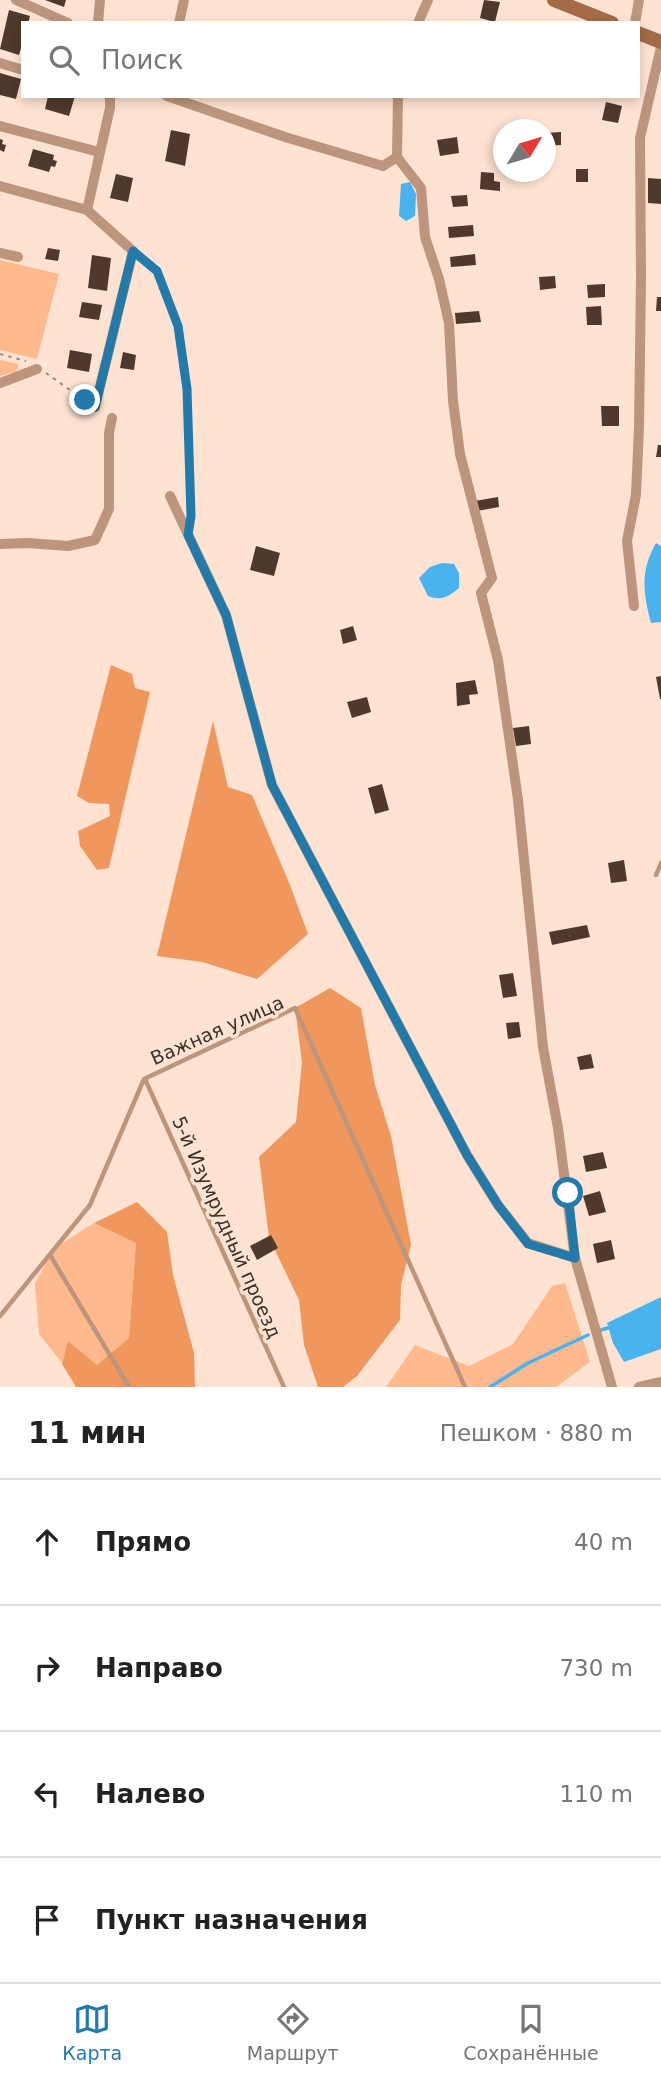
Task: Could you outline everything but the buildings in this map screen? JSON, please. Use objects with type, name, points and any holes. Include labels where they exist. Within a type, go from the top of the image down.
[{"type":"street","points":[[16,0],[63,21]]},
{"type":"street","points":[[98,21],[100,0]]},
{"type":"street","points":[[179,21],[184,0]]},
{"type":"street","points":[[419,21],[428,0]]},
{"type":"street","points":[[554,0],[607,21]]},
{"type":"street","points":[[635,21],[639,0]]},
{"type":"street","points":[[634,606],[627,541],[636,495],[639,427],[640,138],[661,44],[640,34]]},
{"type":"street","points":[[0,63],[21,68]]},
{"type":"street","points":[[87,210],[110,98]]},
{"type":"street","points":[[173,98],[285,137],[383,166],[397,158]]},
{"type":"street","points":[[398,98],[397,158],[421,188],[425,237],[439,279],[449,323],[453,401],[460,454],[492,578],[481,593],[498,660],[518,800],[544,1047],[560,1141],[575,1258],[612,1387]]},
{"type":"street","points":[[0,126],[99,152]]},
{"type":"street","points":[[0,186],[87,210],[133,251],[95,407]]},
{"type":"street","points":[[0,253],[18,257]]},
{"type":"street","points":[[0,383],[37,369]]},
{"type":"street","points":[[0,544],[28,542],[68,546],[95,540],[109,509],[109,433],[112,418]]},
{"type":"street","points":[[170,496],[226,615],[272,785],[467,1155],[498,1205],[528,1244],[575,1258]]},
{"type":"street","points":[[639,1387],[661,1382]]},
{"type":"lane","points":[[656,875],[661,863]]},
{"type":"lane","name":"Важная улица","points":[[0,1316],[90,1205],[144,1079],[295,1008],[465,1387]]},
{"type":"lane","name":"5-й Изумрудный проезд","points":[[144,1079],[284,1387]]},
{"type":"lane","points":[[50,1255],[129,1387]]},
{"type":"path","points":[[133,251],[157,271],[178,326],[187,389],[191,516],[188,535]]},
{"type":"path","points":[[0,354],[25,360],[95,407]]},
{"type":"shaded area","points":[[0,260],[59,274],[37,359],[0,350]]},
{"type":"shaded area","points":[[0,360],[18,364],[17,371],[0,376]]},
{"type":"shaded area","points":[[111,665],[132,674],[135,688],[150,692],[109,868],[97,870],[80,846],[78,831],[110,816],[109,804],[89,803],[77,796]]},
{"type":"shaded area","points":[[213,721],[228,787],[252,795],[308,934],[257,979],[202,962],[157,956]]},
{"type":"shaded area","points":[[330,988],[361,1008],[375,1085],[391,1136],[411,1245],[401,1285],[400,1320],[357,1376],[343,1387],[318,1387],[304,1345],[299,1300],[269,1238],[259,1157],[296,1122],[302,1062],[295,1008]]},
{"type":"shaded area","points":[[137,1202],[167,1232],[173,1275],[194,1353],[195,1387],[76,1387],[62,1364],[68,1341],[97,1365],[129,1338],[136,1243],[94,1223]]},
{"type":"shaded area","points":[[94,1223],[136,1243],[129,1338],[97,1365],[68,1342],[62,1363],[39,1334],[35,1284],[53,1249]]},
{"type":"shaded area","points":[[565,1283],[590,1362],[556,1387],[386,1387],[415,1345],[469,1366],[513,1344],[552,1286]]},
{"type":"water","points":[[410,182],[416,194],[415,216],[406,221],[399,216],[401,184]]},
{"type":"water","points":[[656,543],[661,546],[661,622],[651,623],[644,582],[647,563]]},
{"type":"water","points":[[442,563],[454,564],[459,573],[459,588],[445,597],[428,596],[419,578],[430,567]]},
{"type":"water","points":[[661,1297],[661,1349],[624,1362],[613,1343],[607,1323]]},
{"type":"waterway","points":[[601,1330],[611,1327]]},
{"type":"waterway","points":[[490,1387],[528,1363],[588,1335]]},
{"type":"route","points":[[85,400],[95,407],[133,251],[157,271],[178,326],[187,389],[191,516],[188,535],[226,615],[272,785],[467,1155],[498,1205],[528,1244],[575,1258],[568,1193]]}]
